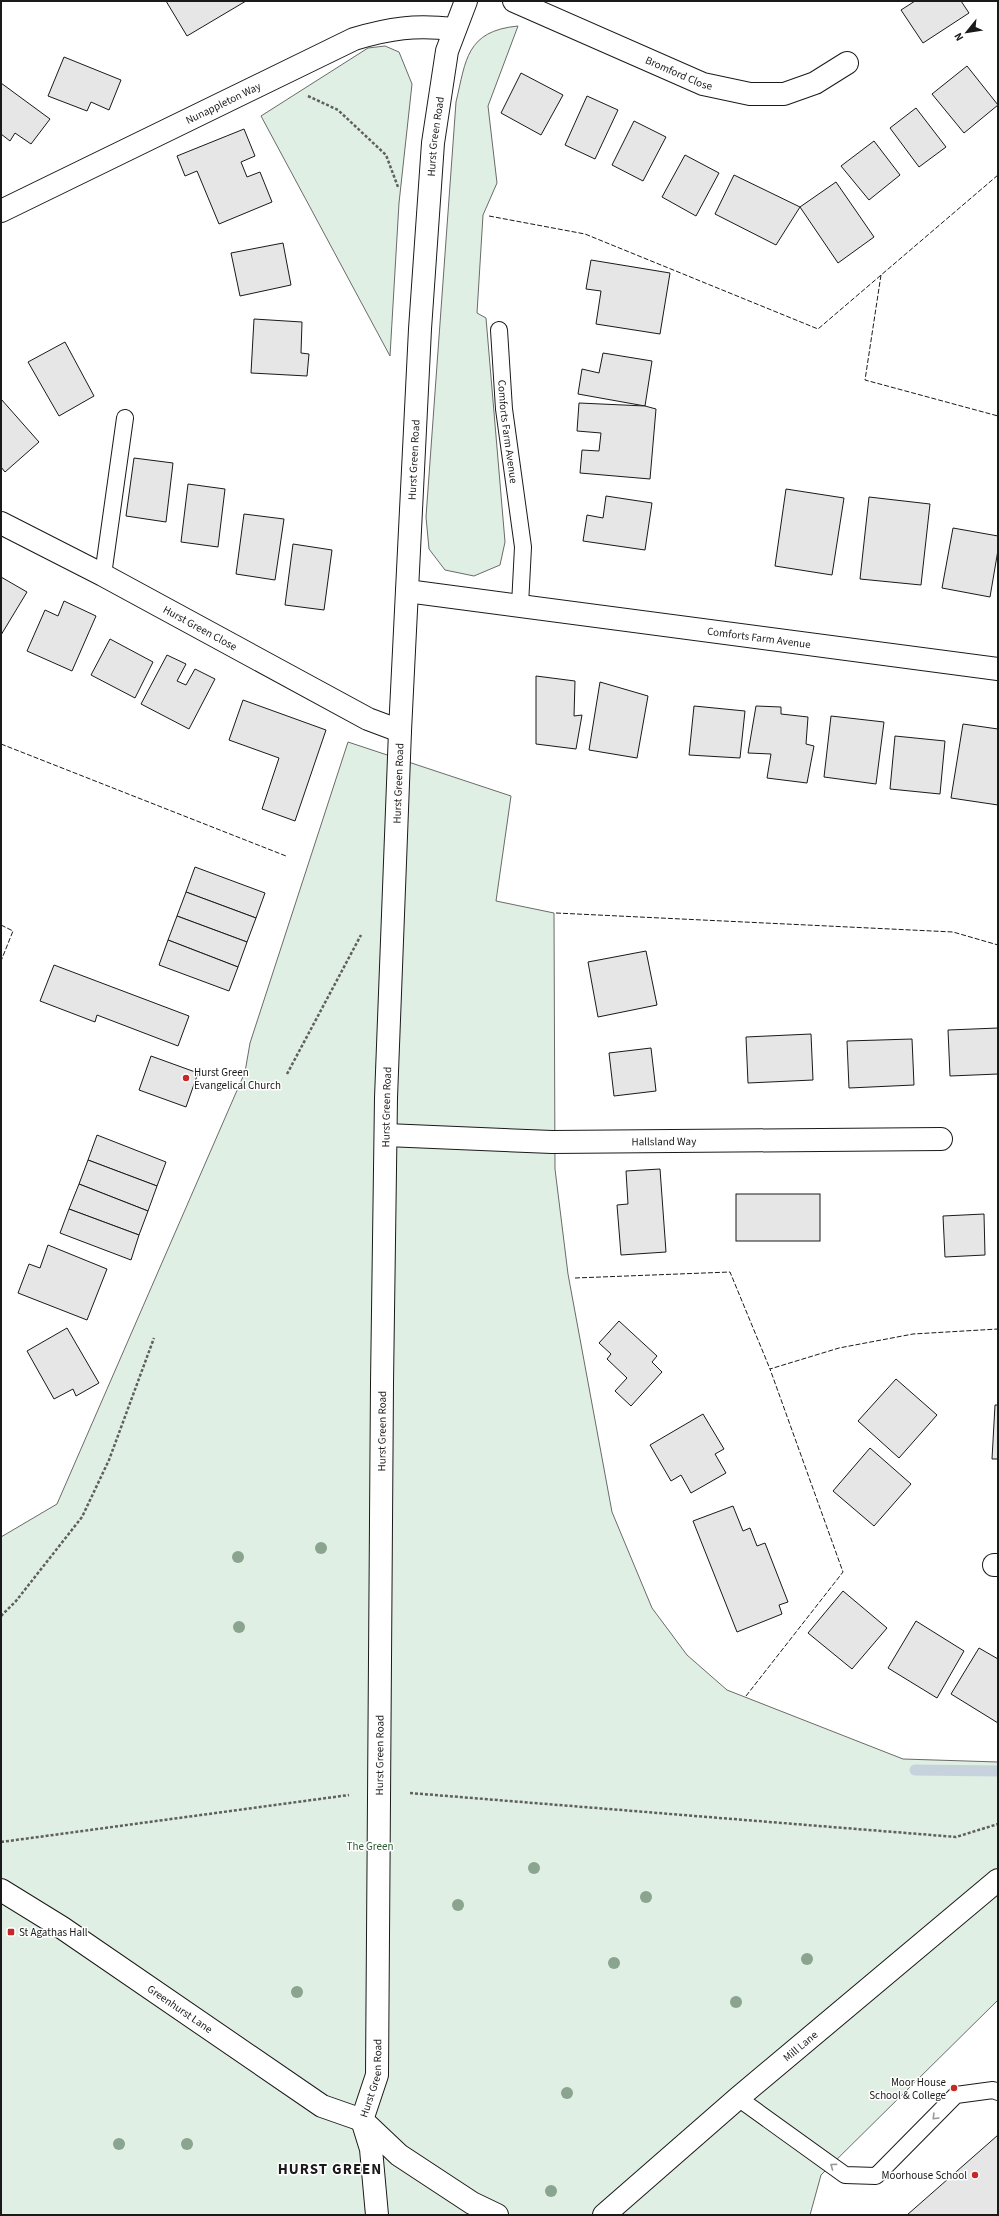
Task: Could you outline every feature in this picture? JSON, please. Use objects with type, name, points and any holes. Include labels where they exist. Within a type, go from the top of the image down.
[{"type":"street","name":"Hurst Green Road","points":[[377,2215],[371,2149],[362,2120],[377,2074],[382,1390],[386,1135],[400,731],[424,250],[433,143],[447,51],[454,29],[466,1]]},
{"type":"street","name":"Bromford Close","points":[[514,1],[703,84],[750,94],[784,94],[815,83],[847,63]]},
{"type":"street","name":"Nunappleton Way","points":[[1,211],[270,78],[354,39],[392,28],[426,26],[454,29]]},
{"type":"street","name":"Hurst Green Close","points":[[1,523],[368,718],[400,731]]},
{"type":"street","name":"Comforts Farm Avenue","points":[[407,591],[998,669]]},
{"type":"street","name":"Hallsland Way","points":[[386,1135],[552,1142],[941,1139]]},
{"type":"street","name":"Mill Lane","points":[[604,2215],[738,2098],[998,1880]]},
{"type":"street","name":"Greenhurst Lane","points":[[1,1890],[61,1927],[322,2106],[362,2120]]},
{"type":"street","points":[[362,2120],[399,2155],[472,2203],[497,2215]]},
{"type":"lane","name":"Comforts Farm Avenue","points":[[499,330],[504,409],[523,547],[520,605]]},
{"type":"lane","points":[[103,576],[125,418]]},
{"type":"lane","points":[[738,2098],[845,2175],[876,2176],[956,2095],[995,2091]]},
{"type":"path","points":[[270,78],[338,110],[386,155],[399,190]]},
{"type":"path","points":[[287,1074],[363,930]]},
{"type":"path","points":[[1,1616],[16,1601],[82,1517],[109,1460],[154,1338]]},
{"type":"path","points":[[1,1842],[379,1791],[956,1837],[998,1824]]},
{"type":"green space","points":[[518,26],[488,106],[497,183],[483,215],[477,313],[486,318],[505,542],[500,565],[474,576],[445,570],[429,549],[426,517],[456,102],[466,61],[471,50],[478,41],[488,34],[501,29]]},
{"type":"green space","points":[[385,46],[399,52],[412,84],[399,203],[390,356],[261,116],[368,48]]},
{"type":"green space","name":"The Green","points":[[348,742],[511,796],[496,901],[554,913],[555,1169],[568,1274],[612,1512],[652,1608],[687,1655],[727,1690],[903,1759],[998,1762],[998,2000],[821,2175],[810,2215],[1,2215],[1,1537],[57,1504],[245,1072],[250,1043]]},
{"type":"building","points":[[166,1],[246,1],[187,36]]},
{"type":"building","points":[[915,1],[961,1],[969,13],[923,43],[901,10]]},
{"type":"building","points":[[64,57],[121,80],[109,110],[91,102],[87,111],[48,96]]},
{"type":"building","points":[[967,66],[998,105],[964,133],[932,94]]},
{"type":"building","points":[[521,73],[563,95],[541,135],[501,113]]},
{"type":"building","points":[[1,83],[50,119],[31,144],[15,133],[10,141],[1,134]]},
{"type":"building","points":[[587,96],[618,110],[595,159],[565,145]]},
{"type":"building","points":[[916,108],[946,147],[919,167],[890,128]]},
{"type":"building","points":[[634,121],[666,137],[643,181],[612,165]]},
{"type":"building","points":[[244,129],[255,156],[241,162],[247,177],[260,172],[272,202],[219,224],[197,171],[185,176],[177,156]]},
{"type":"building","points":[[874,141],[900,175],[869,200],[841,166]]},
{"type":"building","points":[[685,155],[719,173],[696,216],[662,197]]},
{"type":"building","points":[[734,175],[800,207],[776,245],[715,214]]},
{"type":"building","points":[[836,182],[874,237],[838,263],[800,207]]},
{"type":"building","points":[[283,243],[291,285],[240,296],[231,253]]},
{"type":"building","points":[[591,260],[670,273],[660,334],[596,324],[601,291],[586,289]]},
{"type":"building","points":[[254,319],[302,322],[301,353],[309,354],[307,376],[251,373]]},
{"type":"building","points":[[65,342],[94,396],[59,416],[28,362]]},
{"type":"building","points":[[603,353],[652,361],[645,406],[578,394],[582,369],[599,373]]},
{"type":"building","points":[[1,399],[39,442],[5,472],[1,467]]},
{"type":"building","points":[[579,403],[645,406],[656,409],[650,479],[580,473],[582,450],[599,451],[601,433],[577,431]]},
{"type":"building","points":[[134,458],[173,463],[166,522],[126,516]]},
{"type":"building","points":[[188,484],[225,489],[218,547],[181,542]]},
{"type":"building","points":[[786,489],[844,498],[832,575],[775,566]]},
{"type":"building","points":[[606,496],[652,503],[645,550],[583,541],[587,515],[603,518]]},
{"type":"building","points":[[869,497],[930,504],[921,585],[860,579]]},
{"type":"building","points":[[244,514],[284,519],[275,580],[236,574]]},
{"type":"building","points":[[953,528],[998,536],[998,550],[990,597],[942,588]]},
{"type":"building","points":[[293,544],[332,550],[324,610],[285,605]]},
{"type":"building","points":[[1,577],[27,592],[1,635]]},
{"type":"building","points":[[64,601],[96,616],[72,671],[27,651],[45,610],[58,616]]},
{"type":"building","points":[[110,639],[153,662],[135,698],[91,675]]},
{"type":"building","points":[[167,655],[186,664],[177,681],[186,685],[195,669],[215,679],[189,729],[141,704]]},
{"type":"building","points":[[536,676],[575,681],[574,716],[582,715],[576,749],[536,744]]},
{"type":"building","points":[[600,682],[648,696],[637,758],[589,750]]},
{"type":"building","points":[[243,700],[326,730],[295,821],[262,809],[279,758],[229,740]]},
{"type":"building","points":[[694,706],[745,711],[740,758],[689,755]]},
{"type":"building","points":[[756,706],[781,707],[781,714],[808,717],[806,744],[814,746],[807,783],[767,778],[771,754],[748,753]]},
{"type":"building","points":[[831,716],[884,722],[876,784],[824,777]]},
{"type":"building","points":[[963,724],[998,729],[998,805],[951,798]]},
{"type":"building","points":[[895,736],[945,741],[940,794],[890,789]]},
{"type":"building","points":[[195,867],[265,893],[256,918],[186,892]]},
{"type":"building","points":[[186,892],[256,918],[247,942],[177,916]]},
{"type":"building","points":[[177,916],[247,942],[238,967],[168,940]]},
{"type":"building","points":[[168,940],[238,967],[229,991],[159,965]]},
{"type":"building","points":[[646,951],[657,1005],[598,1017],[588,962]]},
{"type":"building","points":[[54,965],[189,1016],[178,1046],[97,1015],[95,1022],[40,1001]]},
{"type":"building","points":[[998,1028],[998,1074],[950,1076],[948,1030]]},
{"type":"building","points":[[811,1034],[813,1080],[748,1083],[746,1037]]},
{"type":"building","points":[[912,1039],[914,1085],[849,1088],[847,1041]]},
{"type":"building","points":[[651,1048],[656,1091],[614,1096],[609,1053]]},
{"type":"building","points":[[151,1056],[198,1073],[186,1107],[139,1090]]},
{"type":"building","points":[[97,1135],[166,1162],[157,1186],[88,1160]]},
{"type":"building","points":[[88,1160],[157,1186],[148,1211],[79,1184]]},
{"type":"building","points":[[660,1169],[666,1252],[621,1255],[617,1205],[628,1204],[626,1171]]},
{"type":"building","points":[[79,1184],[148,1211],[139,1235],[69,1209]]},
{"type":"building","points":[[736,1194],[820,1194],[820,1241],[736,1241]]},
{"type":"building","points":[[69,1209],[139,1235],[131,1260],[60,1233]]},
{"type":"building","points":[[984,1214],[985,1255],[945,1257],[943,1216]]},
{"type":"building","points":[[48,1245],[107,1269],[87,1320],[18,1293],[29,1264],[40,1268]]},
{"type":"building","points":[[619,1321],[657,1356],[652,1362],[662,1372],[631,1406],[615,1391],[627,1378],[607,1359],[611,1354],[599,1343]]},
{"type":"building","points":[[67,1328],[99,1383],[76,1396],[73,1389],[54,1399],[27,1351]]},
{"type":"building","points":[[896,1379],[937,1415],[899,1458],[858,1421]]},
{"type":"building","points":[[995,1405],[998,1405],[998,1459],[992,1459]]},
{"type":"building","points":[[703,1414],[724,1449],[715,1454],[726,1473],[691,1493],[681,1475],[671,1481],[650,1445]]},
{"type":"building","points":[[870,1448],[911,1484],[874,1526],[833,1491]]},
{"type":"building","points":[[733,1506],[743,1531],[750,1528],[757,1546],[765,1543],[788,1602],[779,1605],[782,1614],[737,1632],[693,1521]]},
{"type":"building","points":[[843,1591],[887,1628],[852,1669],[808,1633]]},
{"type":"building","points":[[916,1621],[964,1651],[937,1698],[888,1668]]},
{"type":"building","points":[[979,1648],[998,1659],[998,1723],[951,1694]]},
{"type":"building","name":"Moorhouse School","points":[[998,2135],[998,2215],[907,2215]]},
{"type":"waterway","points":[[915,1770],[998,1771]]},
{"type":"fence","points":[[489,216],[585,234],[818,329],[998,175]]},
{"type":"fence","points":[[881,275],[865,380],[998,416]]},
{"type":"fence","points":[[1,744],[286,856]]},
{"type":"fence","points":[[556,913],[953,932],[998,945]]},
{"type":"fence","points":[[1,925],[13,931],[1,961]]},
{"type":"fence","points":[[575,1278],[730,1272],[770,1369]]},
{"type":"fence","points":[[746,1696],[843,1572],[770,1369],[839,1348],[913,1334],[998,1329]]},
{"type":"place","name":"Hurst Green Evangelical Church","points":[[186,1078]]},
{"type":"place","name":"St Agathas Hall","points":[[11,1932]]},
{"type":"place","name":"Moor House School & College","points":[[954,2088]]},
{"type":"place","name":"Moorhouse School","points":[[975,2175]]},
{"type":"district","name":"HURST GREEN","points":[[330,2169]]}]
